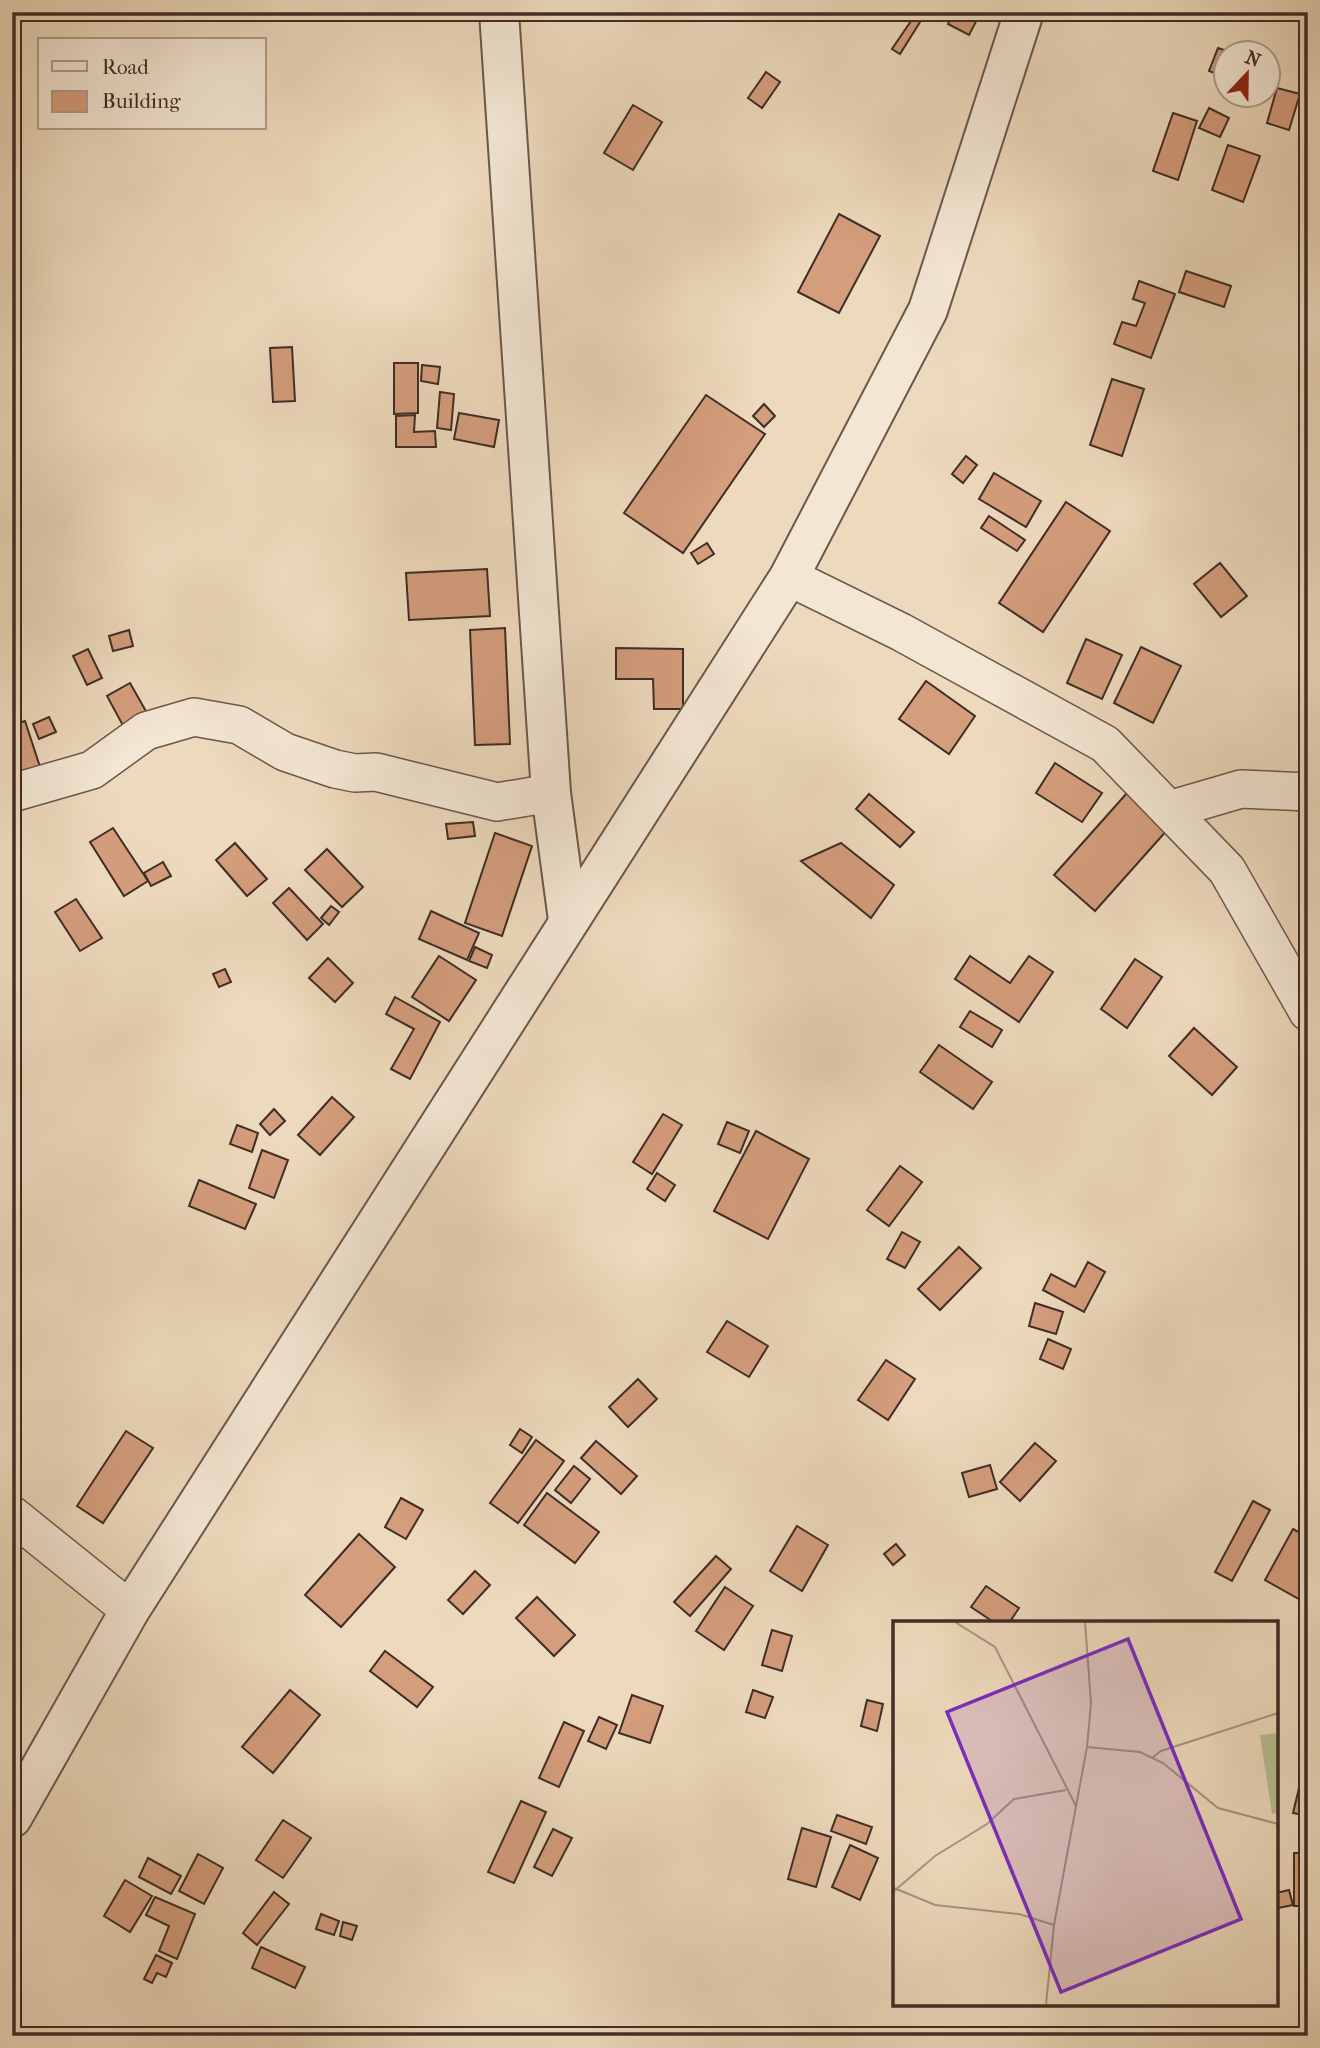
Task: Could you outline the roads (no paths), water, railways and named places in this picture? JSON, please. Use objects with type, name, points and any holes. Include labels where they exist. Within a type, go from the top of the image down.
[{"type":"street","points":[[499,12],[551,793],[568,920]]},
{"type":"street","points":[[12,1818],[130,1611],[789,577],[928,310],[1024,12]]},
{"type":"street","points":[[789,577],[901,632],[1105,744],[1227,870],[1308,1012]]},
{"type":"street","points":[[12,793],[92,770],[146,731],[194,717],[239,725],[285,752],[355,774],[376,772],[497,802],[551,793]]},
{"type":"street","points":[[1169,810],[1241,789],[1308,792]]},
{"type":"street","points":[[12,1515],[130,1611]]}]
